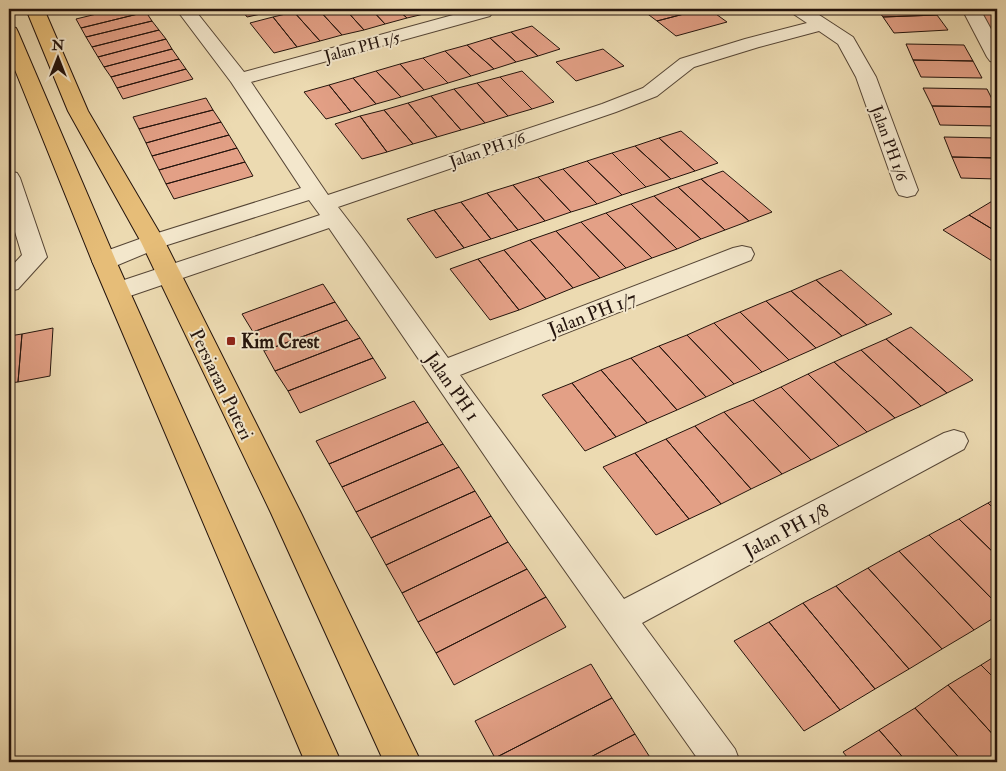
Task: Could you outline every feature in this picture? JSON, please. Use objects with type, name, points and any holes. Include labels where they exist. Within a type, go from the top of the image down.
[{"type":"main road","name":"Persiaran Puteri","points":[[35,9],[78,111],[169,273],[286,513],[403,762]]},
{"type":"main road","points":[[9,32],[104,261],[323,762]]},
{"type":"street","name":"Jalan PH 1","points":[[185,9],[240,79],[324,204],[618,619],[722,762]]},
{"type":"street","name":"Jalan PH 1/6","points":[[798,9],[846,41],[866,78],[906,190]]},
{"type":"street","points":[[971,9],[997,57]]},
{"type":"street","name":"Jalan PH 1/5","points":[[240,79],[484,12]]},
{"type":"street","name":"Jalan PH 1/6","points":[[324,204],[609,108],[650,92],[687,63],[752,43],[822,25]]},
{"type":"street","points":[[9,178],[35,257],[10,283]]},
{"type":"street","points":[[104,261],[153,242],[324,204]]},
{"type":"street","points":[[118,291],[169,273],[324,204]]},
{"type":"street","name":"Jalan PH 1/7","points":[[442,371],[742,254]]},
{"type":"street","name":"Jalan PH 1/8","points":[[618,619],[954,441]]},
{"type":"building","points":[[117,9],[144,9],[146,12],[81,28],[76,19]]},
{"type":"building","points":[[241,9],[267,9],[270,12],[247,17]]},
{"type":"building","points":[[318,9],[342,35],[320,41],[294,12]]},
{"type":"building","points":[[318,9],[345,9],[364,30],[342,35]]},
{"type":"building","points":[[345,9],[371,9],[385,24],[364,30]]},
{"type":"building","points":[[371,9],[397,9],[407,18],[385,24]]},
{"type":"building","points":[[397,9],[424,9],[428,13],[407,18]]},
{"type":"building","points":[[641,9],[703,9],[657,21]]},
{"type":"building","points":[[709,9],[727,22],[676,36],[657,21]]},
{"type":"building","points":[[877,9],[932,9],[937,15],[883,17]]},
{"type":"building","points":[[980,9],[997,9],[997,41]]},
{"type":"building","points":[[146,12],[152,21],[86,37],[81,28]]},
{"type":"building","points":[[294,12],[320,41],[297,47],[273,17]]},
{"type":"building","points":[[937,15],[948,30],[894,33],[883,17]]},
{"type":"building","points":[[273,17],[297,47],[274,53],[250,23]]},
{"type":"building","points":[[152,21],[159,30],[92,47],[86,37]]},
{"type":"building","points":[[532,26],[560,49],[538,56],[511,32]]},
{"type":"building","points":[[159,30],[166,39],[98,57],[92,47]]},
{"type":"building","points":[[511,32],[538,56],[516,62],[490,38]]},
{"type":"building","points":[[490,38],[516,62],[494,69],[467,45]]},
{"type":"building","points":[[166,39],[172,49],[104,67],[98,57]]},
{"type":"building","points":[[906,44],[964,45],[973,61],[913,60]]},
{"type":"building","points":[[467,45],[494,69],[471,76],[445,51]]},
{"type":"building","points":[[172,49],[179,59],[111,77],[104,67]]},
{"type":"building","points":[[603,49],[624,66],[576,81],[556,62]]},
{"type":"building","points":[[445,51],[471,76],[448,83],[423,58]]},
{"type":"building","points":[[423,58],[448,83],[424,90],[400,64]]},
{"type":"building","points":[[179,59],[186,69],[117,88],[111,77]]},
{"type":"building","points":[[913,60],[973,61],[982,78],[921,77]]},
{"type":"building","points":[[400,64],[424,90],[401,97],[376,71]]},
{"type":"building","points":[[186,69],[193,79],[123,99],[117,88]]},
{"type":"building","points":[[376,71],[401,97],[376,104],[353,78]]},
{"type":"building","points":[[522,71],[554,102],[532,109],[500,77]]},
{"type":"building","points":[[500,77],[532,109],[508,116],[477,83]]},
{"type":"building","points":[[353,78],[376,104],[351,112],[329,85]]},
{"type":"building","points":[[477,83],[508,116],[485,123],[454,89]]},
{"type":"building","points":[[329,85],[351,112],[326,119],[304,92]]},
{"type":"building","points":[[923,88],[987,89],[996,107],[932,106]]},
{"type":"building","points":[[454,89],[485,123],[461,130],[431,96]]},
{"type":"building","points":[[431,96],[461,130],[437,137],[408,103]]},
{"type":"building","points":[[206,98],[213,110],[139,129],[133,117]]},
{"type":"building","points":[[408,103],[437,137],[413,144],[384,110]]},
{"type":"building","points":[[932,106],[996,107],[997,126],[940,125]]},
{"type":"building","points":[[213,110],[221,122],[146,143],[139,129]]},
{"type":"building","points":[[384,110],[413,144],[387,152],[360,116]]},
{"type":"building","points":[[360,116],[387,152],[362,159],[335,124]]},
{"type":"building","points":[[221,122],[229,135],[152,156],[146,143]]},
{"type":"building","points":[[681,131],[718,163],[695,171],[659,138]]},
{"type":"building","points":[[229,135],[237,148],[159,170],[152,156]]},
{"type":"building","points":[[944,137],[997,138],[997,158],[952,157]]},
{"type":"building","points":[[659,138],[695,171],[671,179],[635,146]]},
{"type":"building","points":[[635,146],[671,179],[646,187],[612,153]]},
{"type":"building","points":[[237,148],[245,162],[166,184],[159,170]]},
{"type":"building","points":[[612,153],[646,187],[622,195],[587,161]]},
{"type":"building","points":[[952,157],[997,158],[997,179],[961,178]]},
{"type":"building","points":[[587,161],[622,195],[597,204],[563,169]]},
{"type":"building","points":[[245,162],[253,176],[174,199],[166,184]]},
{"type":"building","points":[[563,169],[597,204],[571,212],[538,177]]},
{"type":"building","points":[[723,171],[772,212],[749,221],[701,179]]},
{"type":"building","points":[[538,177],[571,212],[545,221],[513,185]]},
{"type":"building","points":[[701,179],[749,221],[725,230],[678,187]]},
{"type":"building","points":[[513,185],[545,221],[518,230],[487,193]]},
{"type":"building","points":[[678,187],[725,230],[701,239],[654,196]]},
{"type":"building","points":[[487,193],[518,230],[491,239],[461,202]]},
{"type":"building","points":[[654,196],[701,239],[677,249],[631,204]]},
{"type":"building","points":[[994,200],[997,201],[997,232],[969,215]]},
{"type":"building","points":[[461,202],[491,239],[464,248],[434,210]]},
{"type":"building","points":[[631,204],[677,249],[652,258],[606,213]]},
{"type":"building","points":[[434,210],[464,248],[436,258],[407,219]]},
{"type":"building","points":[[606,213],[652,258],[626,268],[581,222]]},
{"type":"building","points":[[969,215],[997,232],[997,264],[943,230]]},
{"type":"building","points":[[581,222],[626,268],[600,278],[556,231]]},
{"type":"building","points":[[556,231],[600,278],[573,288],[530,240]]},
{"type":"building","points":[[530,240],[573,288],[546,299],[504,250]]},
{"type":"building","points":[[504,250],[546,299],[519,310],[478,259]]},
{"type":"building","points":[[478,259],[519,310],[490,320],[450,269]]},
{"type":"building","points":[[841,270],[892,314],[867,325],[816,280]]},
{"type":"building","points":[[816,280],[867,325],[842,336],[791,291]]},
{"type":"building","points":[[323,284],[335,302],[253,332],[242,314]]},
{"type":"building","points":[[791,291],[842,336],[816,348],[766,301]]},
{"type":"building","points":[[766,301],[816,348],[789,360],[740,312]]},
{"type":"building","points":[[335,302],[347,320],[264,351],[253,332]]},
{"type":"building","points":[[740,312],[789,360],[762,372],[714,323]]},
{"type":"building","points":[[347,320],[360,338],[275,371],[264,351]]},
{"type":"building","points":[[714,323],[762,372],[734,384],[687,335]]},
{"type":"building","points":[[911,327],[973,380],[947,393],[886,339]]},
{"type":"building","points":[[53,328],[50,376],[18,382],[22,334]]},
{"type":"building","points":[[22,334],[18,382],[9,383],[9,336]]},
{"type":"building","points":[[687,335],[734,384],[706,397],[659,346]]},
{"type":"building","points":[[360,338],[373,358],[288,391],[275,371]]},
{"type":"building","points":[[886,339],[947,393],[921,406],[861,350]]},
{"type":"building","points":[[659,346],[706,397],[677,410],[631,358]]},
{"type":"building","points":[[861,350],[921,406],[895,418],[834,362]]},
{"type":"building","points":[[373,358],[386,378],[300,413],[288,391]]},
{"type":"building","points":[[631,358],[677,410],[647,423],[601,370]]},
{"type":"building","points":[[834,362],[895,418],[867,432],[808,374]]},
{"type":"building","points":[[601,370],[647,423],[616,437],[572,383]]},
{"type":"building","points":[[808,374],[867,432],[839,446],[781,387]]},
{"type":"building","points":[[572,383],[616,437],[585,451],[542,395]]},
{"type":"building","points":[[781,387],[839,446],[811,460],[753,400]]},
{"type":"building","points":[[753,400],[811,460],[782,474],[724,412]]},
{"type":"building","points":[[414,401],[428,422],[329,464],[316,441]]},
{"type":"building","points":[[724,412],[782,474],[751,489],[695,426]]},
{"type":"building","points":[[428,422],[443,444],[342,487],[329,464]]},
{"type":"building","points":[[695,426],[751,489],[721,504],[666,439]]},
{"type":"building","points":[[666,439],[721,504],[689,519],[635,453]]},
{"type":"building","points":[[443,444],[459,467],[356,512],[342,487]]},
{"type":"building","points":[[635,453],[689,519],[656,535],[603,467]]},
{"type":"building","points":[[459,467],[475,491],[371,538],[356,512]]},
{"type":"building","points":[[475,491],[491,516],[386,565],[371,538]]},
{"type":"building","points":[[997,498],[997,512],[988,503]]},
{"type":"building","points":[[988,503],[997,512],[997,556],[959,519]]},
{"type":"building","points":[[491,516],[508,542],[402,593],[386,565]]},
{"type":"building","points":[[959,519],[997,556],[997,604],[929,535]]},
{"type":"building","points":[[929,535],[997,604],[997,616],[974,630],[899,551]]},
{"type":"building","points":[[508,542],[527,569],[418,622],[402,593]]},
{"type":"building","points":[[899,551],[974,630],[942,649],[868,568]]},
{"type":"building","points":[[868,568],[942,649],[909,669],[836,586]]},
{"type":"building","points":[[527,569],[546,597],[436,653],[418,622]]},
{"type":"building","points":[[836,586],[909,669],[875,689],[803,603]]},
{"type":"building","points":[[546,597],[566,627],[454,685],[436,653]]},
{"type":"building","points":[[803,603],[875,689],[840,710],[769,622]]},
{"type":"building","points":[[769,622],[840,710],[804,731],[734,641]]},
{"type":"building","points":[[997,655],[997,681],[981,665]]},
{"type":"building","points":[[591,664],[612,698],[495,758],[475,721]]},
{"type":"building","points":[[981,665],[997,681],[997,739],[948,685]]},
{"type":"building","points":[[948,685],[997,739],[997,762],[963,762],[915,708]]},
{"type":"building","points":[[612,698],[635,734],[581,762],[497,762],[495,758]]},
{"type":"building","points":[[915,708],[963,762],[907,762],[879,730]]},
{"type":"building","points":[[879,730],[907,762],[851,762],[843,752]]},
{"type":"building","points":[[635,734],[653,762],[581,762]]},
{"type":"place","name":"Kim Crest","points":[[231,341]]}]
